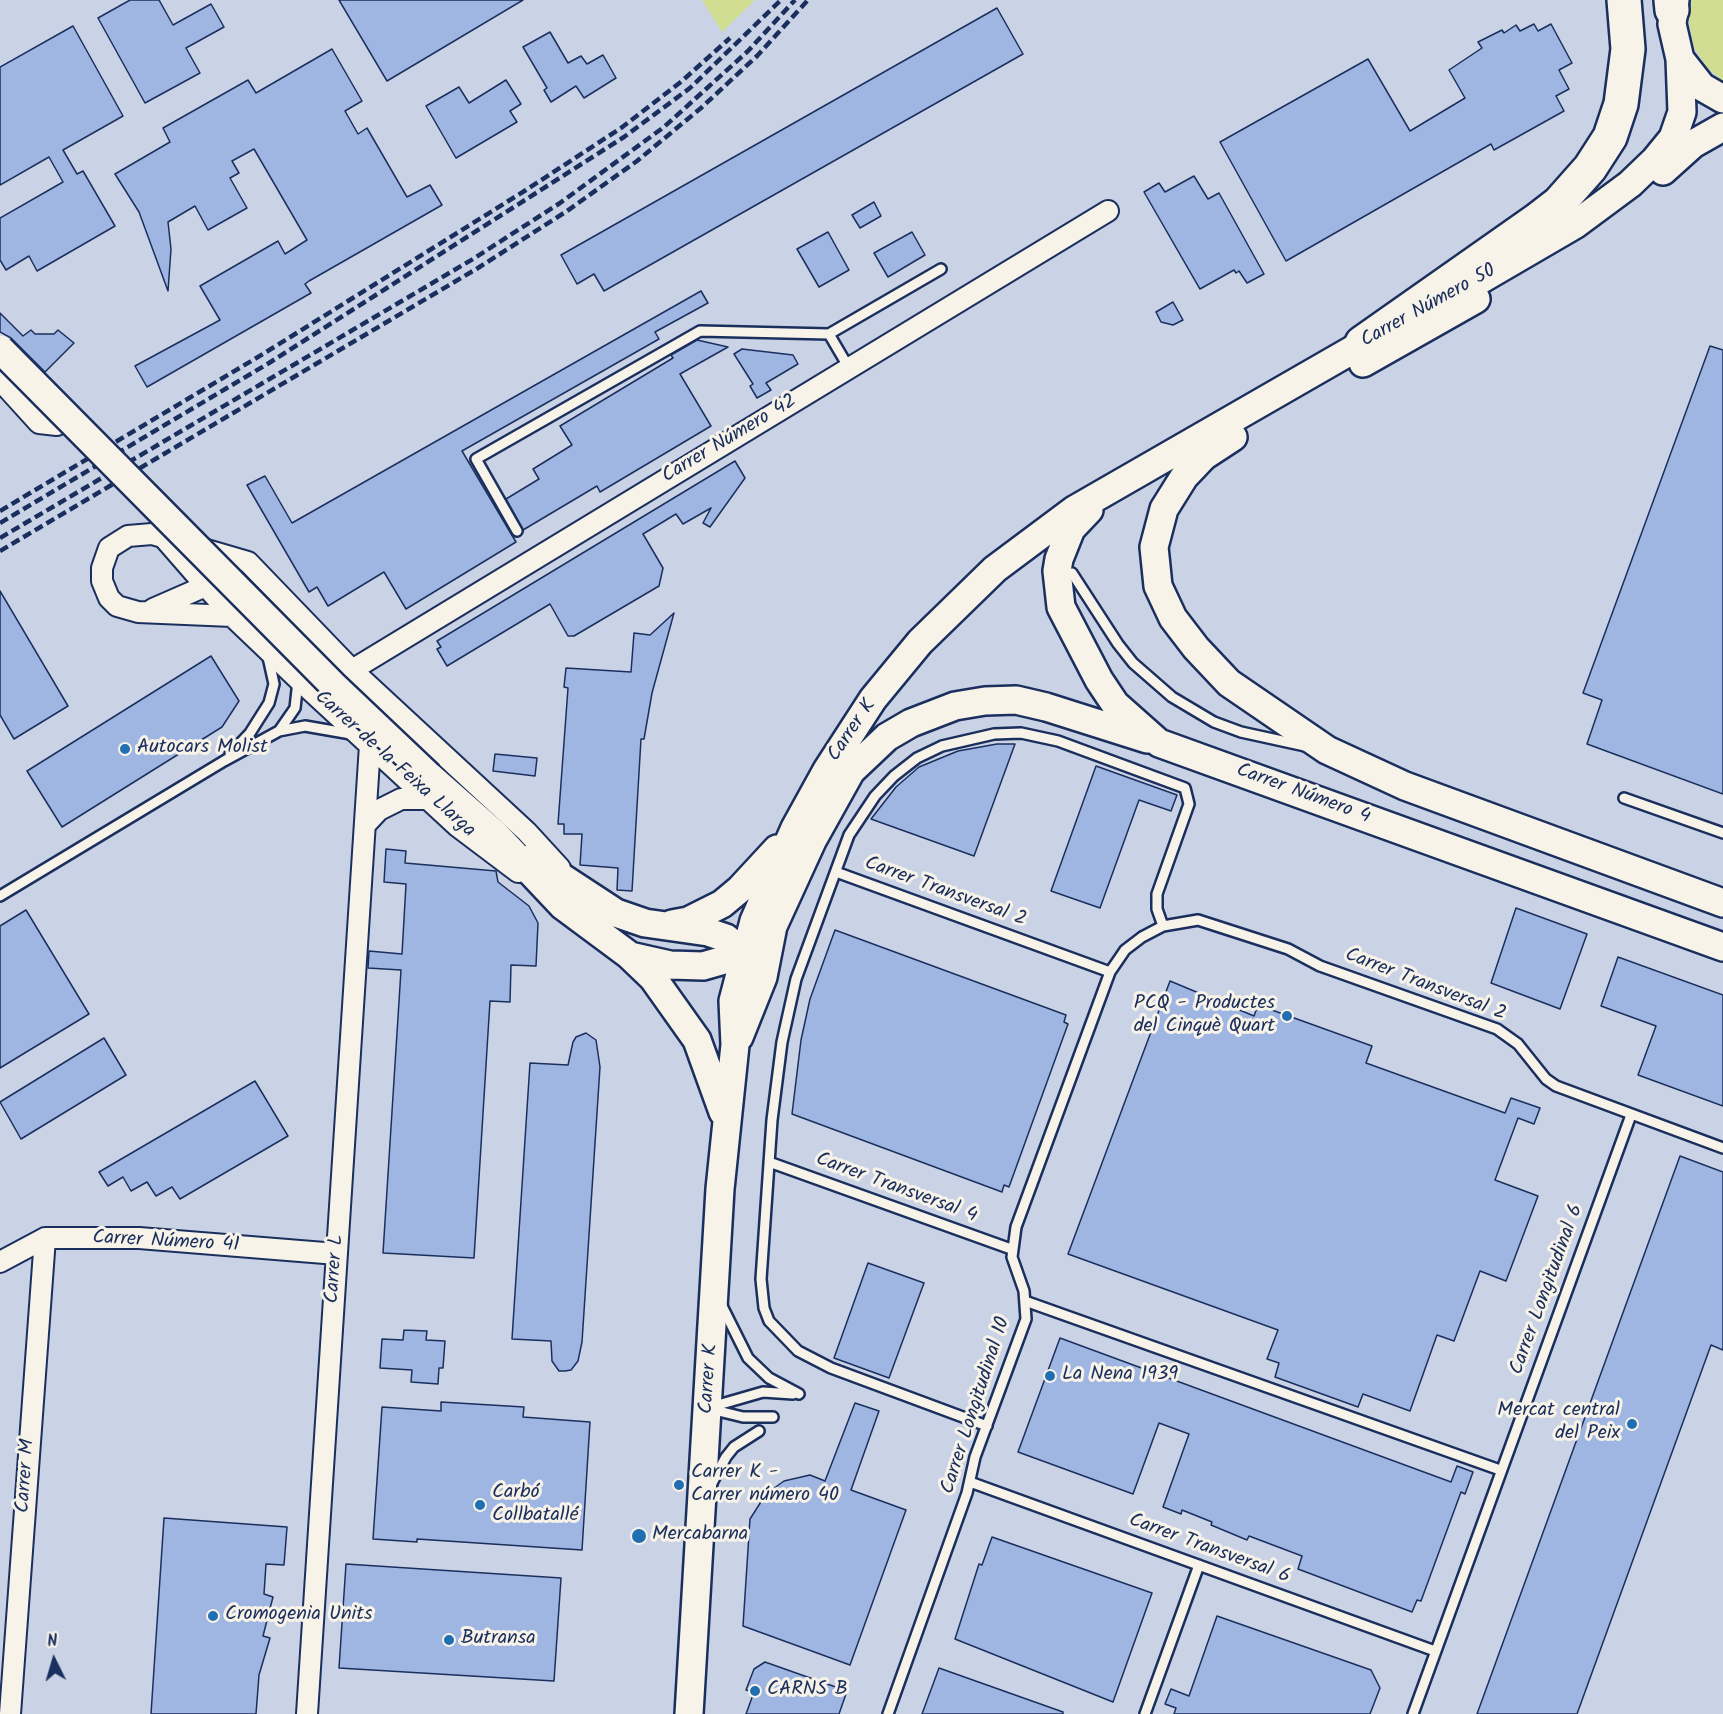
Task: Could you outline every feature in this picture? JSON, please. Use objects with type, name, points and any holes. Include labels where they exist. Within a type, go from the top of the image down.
[{"type":"highway","points":[[1362,343],[1537,220],[1565,196],[1590,168],[1610,137],[1621,104],[1628,49],[1624,0]]},
{"type":"main road","name":"Carrer Número 50","points":[[1099,497],[1362,343],[1446,300],[1576,224],[1630,184],[1664,149],[1679,125],[1683,98],[1680,59],[1674,43],[1673,3]]},
{"type":"main road","points":[[1680,59],[1702,87],[1723,99]]},
{"type":"main road","name":"Carrer Número 50","points":[[1327,750],[1229,683],[1196,648],[1173,618],[1158,586],[1154,546],[1164,509],[1184,477],[1204,456],[1220,444],[1577,238],[1631,200],[1693,144],[1723,127]]},
{"type":"main road","name":"Carrer de la Feixa Llarga","points":[[0,349],[333,685],[428,788],[496,835],[571,897],[629,955],[674,1005],[697,1040],[726,1121]]},
{"type":"main road","name":"Carrer Número 4","points":[[1099,497],[1071,529],[1062,550],[1057,571],[1061,607],[1099,680],[1115,704],[1159,743],[1723,947]]},
{"type":"main road","name":"Carrer K","points":[[689,1714],[726,1121],[735,1045],[733,1001],[745,954],[766,890],[795,828],[851,732],[920,642],[972,590],[1021,548],[1074,510],[1099,497]]},
{"type":"main road","name":"Carrer K","points":[[735,1045],[763,977],[773,926],[812,841],[851,771],[881,743],[911,723],[955,706],[985,701],[1016,700],[1046,707],[1159,743]]},
{"type":"main road","points":[[1327,750],[1405,786],[1723,903]]},
{"type":"main road","name":"Carrer de la Feixa Llarga","points":[[651,924],[688,921],[722,904],[740,889],[795,828]]},
{"type":"main road","name":"Carrer de la Feixa Llarga","points":[[571,897],[651,924],[708,932],[726,938],[745,954]]},
{"type":"main road","name":"Carrer de la Feixa Llarga","points":[[629,955],[685,967],[703,966],[745,954],[773,926]]},
{"type":"main road","points":[[745,954],[749,967],[751,1006]]},
{"type":"main road","points":[[676,1714],[691,1674]]},
{"type":"street","name":"Carrer Número 42","points":[[352,670],[1108,211]]},
{"type":"street","name":"Carrer de la Feixa Llarga","points":[[232,616],[127,611],[109,598],[102,581],[104,558],[109,548],[128,536],[152,534],[248,562],[352,670],[527,832],[571,897]]},
{"type":"street","name":"Carrer de la Feixa Llarga","points":[[164,538],[232,616],[365,740],[428,788],[457,826],[571,897]]},
{"type":"street","name":"Carrer de la Feixa Llarga","points":[[138,612],[154,609],[239,572],[264,590],[330,658],[352,670]]},
{"type":"street","name":"Carrer L","points":[[308,1714],[365,825],[365,740]]},
{"type":"street","points":[[365,825],[379,810],[428,788]]},
{"type":"street","name":"Carrer Número 41","points":[[0,1262],[45,1238],[139,1238],[337,1254]]},
{"type":"street","name":"Carrer M","points":[[10,1714],[45,1238]]},
{"type":"lane","points":[[518,531],[476,459],[700,331],[829,334],[941,269]]},
{"type":"lane","points":[[829,334],[849,368]]},
{"type":"lane","points":[[1072,573],[1118,644],[1152,681],[1172,697],[1214,722],[1241,732],[1327,750]]},
{"type":"lane","points":[[224,760],[250,733],[271,696],[274,684],[263,644]]},
{"type":"lane","points":[[279,731],[295,708],[298,679]]},
{"type":"lane","points":[[0,896],[224,760],[279,731],[305,726],[365,740]]},
{"type":"lane","points":[[987,1426],[831,1368],[798,1350],[776,1331],[764,1308],[761,1279],[769,1162],[778,1072],[788,1010],[796,979],[849,835],[862,813],[894,776],[917,758],[964,739],[994,734],[1041,736],[1181,785],[1188,792],[1189,804],[1157,894],[1157,909],[1163,926]]},
{"type":"lane","points":[[1624,798],[1723,833]]},
{"type":"lane","name":"Carrer Transversal 2","points":[[836,872],[1110,972]]},
{"type":"lane","name":"Carrer Transversal 2","points":[[1163,926],[1188,920],[1210,922],[1288,949],[1320,966],[1497,1029],[1518,1044],[1542,1074],[1556,1086],[1723,1148]]},
{"type":"lane","name":"Carrer Longitudinal 10","points":[[888,1714],[968,1493],[975,1457],[1023,1327],[1025,1301],[1011,1250],[1016,1227],[1110,972],[1133,943],[1163,926]]},
{"type":"lane","name":"Carrer Longitudinal 6","points":[[1413,1714],[1631,1115]]},
{"type":"lane","name":"Carrer Transversal 4","points":[[769,1162],[1011,1250]]},
{"type":"lane","points":[[708,1408],[763,1392],[799,1394],[769,1378],[748,1358],[715,1292]]},
{"type":"lane","points":[[1025,1301],[1500,1470]]},
{"type":"lane","points":[[708,1408],[743,1417],[773,1417]]},
{"type":"lane","points":[[702,1501],[734,1447],[759,1431]]},
{"type":"lane","name":"Carrer Transversal 6","points":[[970,1482],[1435,1651]]},
{"type":"lane","points":[[1145,1714],[1199,1565]]},
{"type":"shaded area","points":[[0,0],[1723,0],[1723,1714],[0,1714]]},
{"type":"green space","points":[[702,0],[755,0],[722,32]]},
{"type":"green space","points":[[1692,0],[1723,0],[1723,81],[1707,68],[1694,47],[1689,23]]},
{"type":"building","points":[[130,0],[159,0],[173,25],[211,4],[224,27],[186,48],[200,73],[145,103],[98,18]]},
{"type":"building","points":[[339,0],[523,0],[387,81]]},
{"type":"building","points":[[997,8],[1023,54],[604,291],[594,274],[577,284],[561,255]]},
{"type":"building","points":[[1534,24],[1538,31],[1551,24],[1572,63],[1559,70],[1569,89],[1556,96],[1564,111],[1494,150],[1491,144],[1286,261],[1220,142],[1368,59],[1410,131],[1465,98],[1449,70],[1482,48],[1478,42],[1502,30],[1504,33],[1516,25],[1520,31]]},
{"type":"building","points":[[73,26],[123,116],[63,150],[77,174],[83,171],[115,226],[37,271],[29,256],[6,270],[0,260],[0,218],[63,182],[49,157],[0,185],[0,67]]},
{"type":"building","points":[[550,32],[568,63],[581,56],[587,64],[603,55],[616,78],[584,98],[576,86],[551,102],[544,90],[547,88],[523,47]]},
{"type":"building","points":[[332,49],[362,101],[345,111],[358,134],[367,128],[407,197],[430,185],[442,205],[309,281],[305,284],[311,293],[147,387],[135,366],[220,320],[200,286],[278,241],[285,254],[307,240],[254,149],[232,161],[239,173],[230,178],[247,208],[208,230],[195,206],[168,222],[171,249],[168,291],[139,212],[115,174],[170,142],[163,128],[248,80],[256,93]]},
{"type":"building","points":[[506,80],[521,104],[510,111],[517,122],[456,158],[426,106],[459,87],[469,103]]},
{"type":"building","points":[[1194,176],[1208,199],[1219,193],[1264,274],[1247,283],[1239,271],[1236,273],[1234,270],[1200,289],[1144,192],[1159,183],[1165,192]]},
{"type":"building","points":[[874,202],[881,216],[860,228],[852,215]]},
{"type":"building","points":[[828,232],[849,270],[819,287],[797,249]]},
{"type":"building","points":[[912,232],[925,255],[888,277],[874,253]]},
{"type":"building","points":[[701,291],[708,303],[655,332],[659,339],[462,451],[516,542],[406,609],[384,572],[328,606],[317,587],[309,592],[247,485],[265,476],[292,523]]},
{"type":"building","points":[[1173,302],[1183,320],[1173,325],[1161,322],[1156,312]]},
{"type":"building","points":[[0,313],[23,336],[31,330],[35,334],[54,334],[58,330],[74,343],[45,372],[11,338],[0,332]]},
{"type":"building","points":[[697,340],[728,347],[680,374],[711,426],[600,492],[597,486],[523,530],[506,499],[539,479],[533,469],[572,445],[560,426],[673,358],[671,355]]},
{"type":"building","points":[[1710,346],[1723,350],[1723,794],[1587,744],[1602,700],[1583,693]]},
{"type":"building","points":[[742,349],[793,355],[798,364],[766,383],[771,390],[757,398],[750,386],[753,384],[734,354]]},
{"type":"building","points":[[735,461],[745,478],[710,527],[703,523],[711,508],[683,524],[676,514],[643,534],[663,568],[659,586],[574,636],[568,636],[550,604],[447,666],[437,649],[441,647],[437,641]]},
{"type":"building","points":[[0,591],[68,706],[14,739],[0,715]]},
{"type":"building","points":[[674,613],[652,693],[644,739],[641,739],[632,891],[617,890],[618,868],[580,865],[582,834],[564,834],[564,824],[558,824],[568,688],[564,687],[566,668],[631,672],[634,633],[650,635]]},
{"type":"building","name":"Autocars Molist","points":[[211,656],[239,701],[222,727],[62,827],[27,771]]},
{"type":"building","points":[[997,744],[1015,744],[974,856],[871,819],[896,787],[919,767],[958,751]]},
{"type":"building","points":[[495,754],[537,758],[535,776],[493,771]]},
{"type":"building","points":[[1096,766],[1177,795],[1171,811],[1139,800],[1100,908],[1051,891]]},
{"type":"building","points":[[386,849],[406,851],[405,863],[496,871],[498,882],[529,906],[538,923],[536,966],[511,965],[510,1002],[490,1001],[474,1258],[383,1253],[401,970],[368,968],[369,951],[402,954],[406,884],[384,882]]},
{"type":"building","points":[[1516,908],[1587,934],[1560,1009],[1491,983]]},
{"type":"building","points":[[26,910],[89,1014],[0,1068],[0,926]]},
{"type":"building","points":[[835,930],[1066,1015],[1064,1022],[1068,1024],[1009,1187],[1004,1185],[1002,1192],[792,1114],[801,1040],[810,999]]},
{"type":"building","points":[[1618,957],[1723,995],[1723,1106],[1638,1075],[1656,1026],[1601,1006]]},
{"type":"building","points":[[1170,981],[1254,1016],[1258,1005],[1372,1046],[1366,1063],[1505,1113],[1511,1098],[1540,1108],[1534,1124],[1518,1118],[1495,1180],[1538,1196],[1506,1281],[1480,1271],[1454,1341],[1437,1335],[1410,1411],[1363,1394],[1358,1407],[1275,1377],[1279,1363],[1267,1359],[1278,1330],[1068,1254]]},
{"type":"building","points":[[586,1033],[596,1040],[600,1067],[582,1342],[578,1361],[571,1370],[559,1371],[552,1361],[551,1341],[512,1339],[530,1063],[568,1065],[573,1042],[576,1037]]},
{"type":"building","points":[[104,1038],[126,1075],[21,1139],[0,1102]]},
{"type":"building","points":[[255,1081],[288,1136],[180,1199],[172,1187],[156,1196],[147,1182],[131,1191],[123,1177],[108,1186],[99,1172]]},
{"type":"building","name":"Mercat central del Peix","points":[[1680,1156],[1723,1172],[1723,1350],[1711,1345],[1577,1714],[1477,1714]]},
{"type":"building","points":[[868,1263],[924,1283],[889,1378],[834,1358]]},
{"type":"building","points":[[404,1330],[427,1331],[426,1340],[445,1341],[443,1368],[439,1368],[438,1384],[411,1382],[412,1370],[380,1368],[382,1339],[403,1340]]},
{"type":"building","points":[[1060,1338],[1451,1482],[1457,1466],[1473,1472],[1465,1494],[1461,1492],[1421,1601],[1417,1600],[1412,1612],[1298,1569],[1302,1556],[1249,1536],[1247,1540],[1182,1510],[1181,1514],[1163,1507],[1189,1434],[1159,1423],[1133,1494],[1018,1452]]},
{"type":"building","name":"Carbó Collbatallé","points":[[441,1402],[524,1407],[523,1417],[590,1422],[582,1550],[417,1539],[417,1542],[373,1539],[382,1407],[441,1411]]},
{"type":"building","points":[[855,1403],[879,1411],[851,1490],[906,1510],[850,1665],[743,1626],[750,1519],[766,1494],[784,1481],[810,1475],[825,1481]]},
{"type":"building","name":"Cromogenia Units","points":[[164,1518],[287,1527],[284,1565],[266,1564],[264,1594],[273,1597],[263,1636],[270,1638],[259,1675],[256,1714],[151,1714]]},
{"type":"building","points":[[992,1537],[1152,1593],[1113,1702],[955,1639],[979,1564],[982,1565]]},
{"type":"building","name":"Butransa","points":[[346,1564],[561,1578],[554,1681],[339,1668]]},
{"type":"building","points":[[1217,1616],[1371,1670],[1380,1688],[1370,1714],[1174,1714],[1176,1708],[1165,1704],[1171,1689],[1189,1696]]},
{"type":"building","points":[[765,1662],[847,1691],[839,1714],[746,1714],[754,1692],[746,1690],[754,1669]]},
{"type":"building","points":[[939,1668],[1063,1712],[1063,1714],[922,1714]]},
{"type":"railway","points":[[0,523],[269,363],[624,137],[690,88],[781,0]]},
{"type":"railway","points":[[0,538],[473,259],[560,203],[664,127],[748,51],[795,0]]},
{"type":"railway","points":[[0,551],[478,268],[567,211],[637,161],[701,108],[757,56],[808,0]]},
{"type":"railway","points":[[0,511],[263,354],[526,190],[621,128],[682,81],[730,38]]},
{"type":"place","name":"Autocars Molist","points":[[125,749]]},
{"type":"place","name":"PCQ - Productes del Cinquè Quart","points":[[1287,1016]]},
{"type":"place","name":"La Nena 1939","points":[[1050,1376]]},
{"type":"place","name":"Mercat central del Peix","points":[[1632,1424]]},
{"type":"place","name":"Carrer K - Carrer número 40","points":[[679,1485]]},
{"type":"place","name":"Carbó Collbatallé","points":[[480,1505]]},
{"type":"place","name":"Mercabarna","points":[[639,1536]]},
{"type":"place","name":"Cromogenia Units","points":[[213,1616]]},
{"type":"place","name":"Butransa","points":[[449,1640]]},
{"type":"place","name":"CARNS B","points":[[755,1691]]}]
